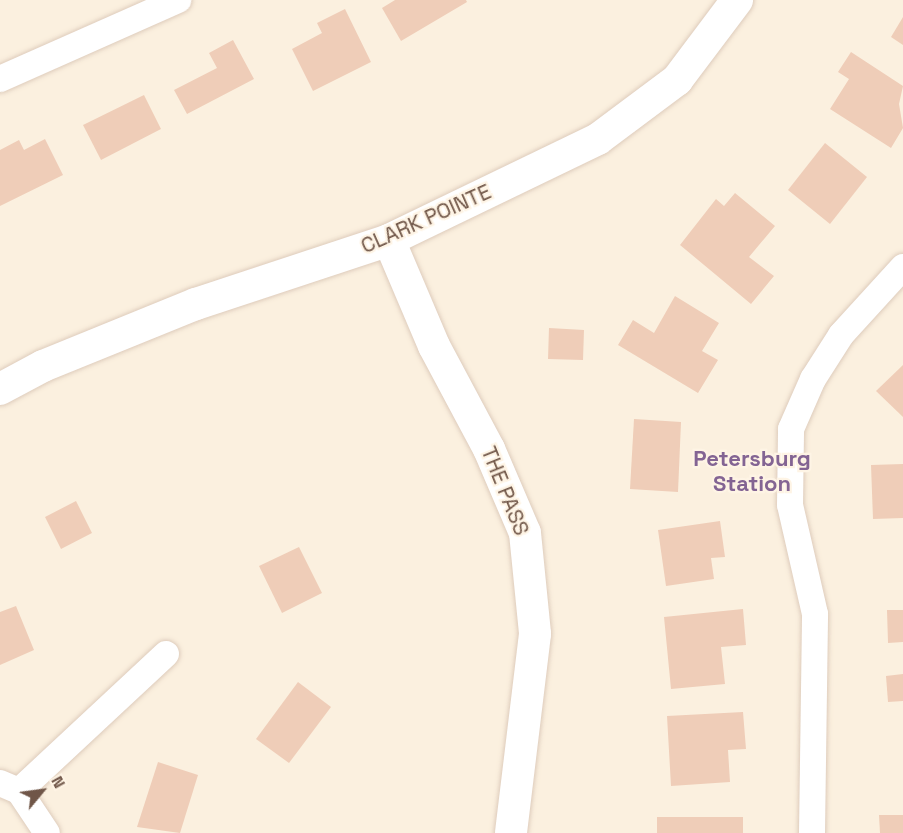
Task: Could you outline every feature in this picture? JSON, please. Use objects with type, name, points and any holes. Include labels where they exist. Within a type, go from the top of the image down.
[{"type":"street","points":[[0,79],[178,0]]},
{"type":"street","name":"CLARK POINTE","points":[[0,390],[43,366],[196,304],[389,240],[598,139],[676,80],[737,0]]},
{"type":"street","name":"THE PASS","points":[[389,240],[434,345],[489,449],[525,533],[534,634],[511,833]]},
{"type":"street","points":[[812,833],[815,614],[790,505],[791,429],[813,379],[841,335],[903,267]]},
{"type":"street","points":[[47,833],[9,787],[166,654]]},
{"type":"building","points":[[395,0],[466,0],[467,2],[401,41],[382,8]]},
{"type":"building","points":[[345,9],[371,62],[313,91],[292,49],[322,33],[317,23]]},
{"type":"building","points":[[903,17],[903,45],[891,37]]},
{"type":"building","points":[[233,40],[254,79],[187,114],[174,90],[217,68],[209,53]]},
{"type":"building","points":[[851,52],[903,86],[899,104],[903,128],[891,148],[830,109],[849,79],[838,72]]},
{"type":"building","points":[[144,95],[161,129],[101,160],[83,125]]},
{"type":"building","points":[[45,139],[63,175],[0,206],[0,150],[19,140],[24,150]]},
{"type":"building","points":[[825,143],[867,177],[830,224],[788,190]]},
{"type":"building","points":[[735,193],[775,226],[749,257],[774,276],[751,304],[680,245],[716,199],[724,206]]},
{"type":"building","points":[[675,296],[719,323],[702,351],[718,360],[698,393],[618,345],[633,320],[654,333]]},
{"type":"building","points":[[549,328],[584,330],[583,360],[548,359]]},
{"type":"building","points":[[903,365],[903,417],[876,391]]},
{"type":"building","points":[[634,419],[681,422],[678,492],[630,489]]},
{"type":"building","points":[[903,464],[903,518],[873,519],[871,465]]},
{"type":"building","points":[[76,501],[92,533],[61,549],[45,517]]},
{"type":"building","points":[[720,521],[725,557],[711,558],[714,579],[666,586],[658,530]]},
{"type":"building","points":[[299,547],[322,593],[282,613],[259,566]]},
{"type":"building","points":[[16,606],[34,650],[0,665],[0,612]]},
{"type":"building","points":[[743,609],[746,645],[721,647],[725,684],[671,689],[664,617]]},
{"type":"building","points":[[887,610],[903,610],[903,642],[888,643]]},
{"type":"building","points":[[903,674],[903,701],[888,702],[886,676]]},
{"type":"building","points":[[298,682],[331,707],[289,763],[256,739]]},
{"type":"building","points":[[743,712],[746,749],[728,750],[730,782],[671,786],[667,716]]},
{"type":"building","points":[[158,762],[198,775],[180,833],[137,827]]},
{"type":"building","points":[[879,815],[903,815],[903,833],[880,833]]},
{"type":"building","points":[[657,817],[743,817],[743,833],[657,833]]},
{"type":"district","name":"Petersburg Station","points":[[752,470]]}]
